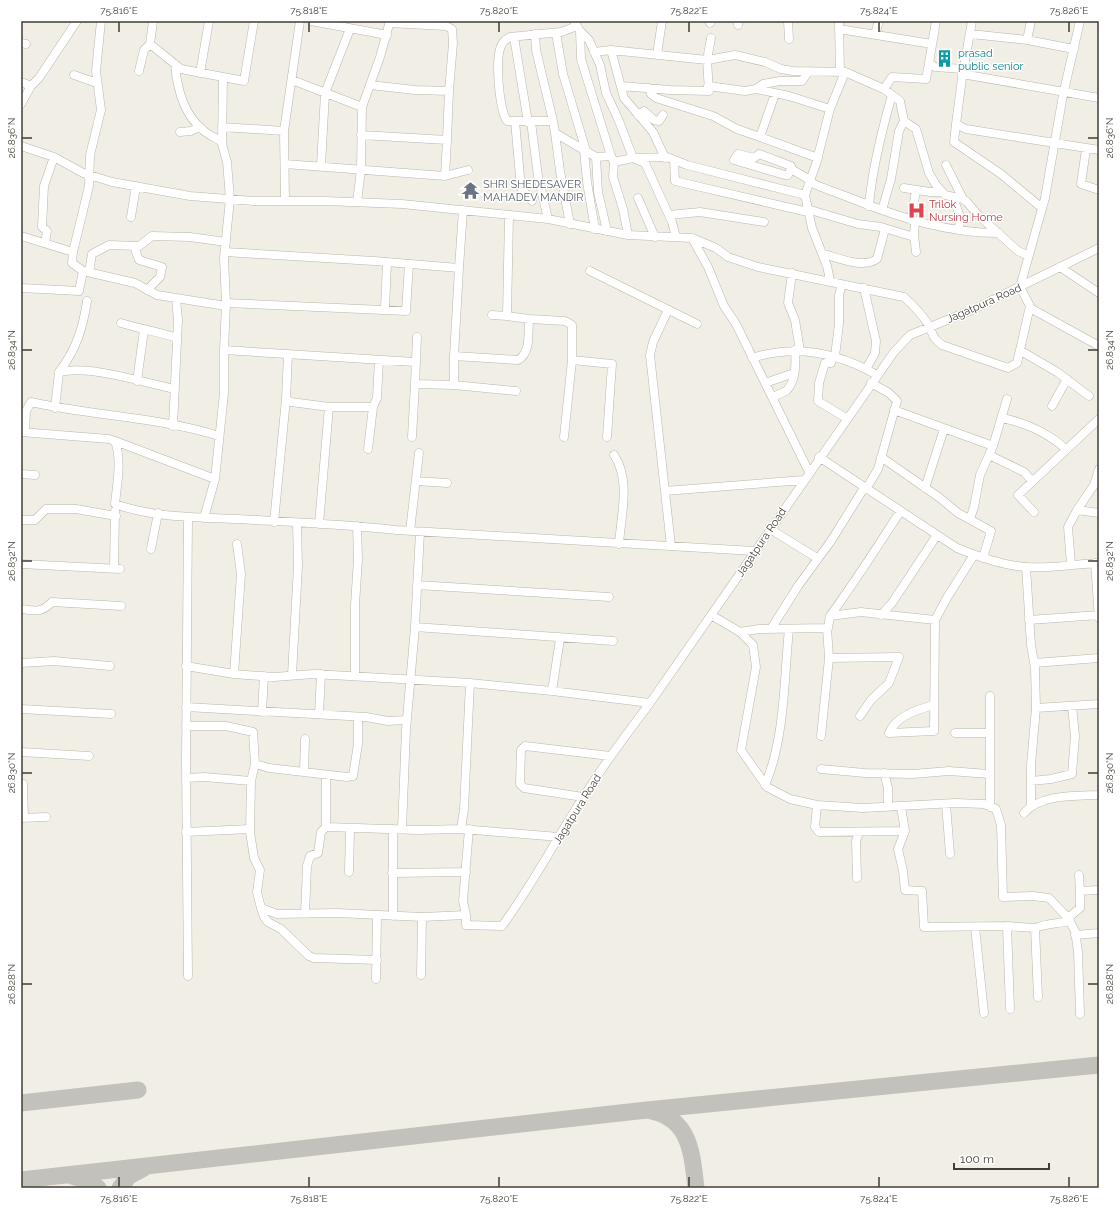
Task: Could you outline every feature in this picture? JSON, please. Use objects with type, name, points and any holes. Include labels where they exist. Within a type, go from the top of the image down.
[{"type":"street","points":[[21,104],[31,86],[39,78],[77,21]]},
{"type":"street","points":[[101,21],[96,71],[101,110],[90,155],[90,175],[73,252],[72,263],[86,271],[131,282],[157,295],[176,298],[226,305],[385,309],[406,311],[409,264]]},
{"type":"street","points":[[139,71],[144,50],[150,44],[153,21]]},
{"type":"street","points":[[200,73],[209,21]]},
{"type":"street","points":[[150,44],[181,69],[244,81],[254,21]]},
{"type":"street","points":[[285,201],[284,131],[300,21]]},
{"type":"street","points":[[311,21],[387,35]]},
{"type":"street","points":[[657,55],[662,21]]},
{"type":"street","points":[[788,21],[789,39]]},
{"type":"street","points":[[875,34],[879,21]]},
{"type":"street","points":[[884,89],[892,77],[926,79],[936,21]]},
{"type":"street","points":[[972,21],[971,34],[963,72],[954,142],[1001,174],[1042,208]]},
{"type":"street","points":[[1027,40],[1031,21]]},
{"type":"street","points":[[21,146],[54,157],[90,175],[112,182],[190,196],[285,201],[357,202],[463,210],[544,219],[628,236],[692,238],[716,248],[728,257],[758,267],[830,280],[842,284],[904,296],[919,310],[929,326],[934,339],[942,345],[1005,367],[1012,367],[1017,363],[1021,351],[1030,308],[1020,287],[1027,256],[1042,208],[1064,91],[1080,21]]},
{"type":"street","points":[[357,202],[361,170],[362,108],[387,35],[389,22],[442,23],[450,26],[453,34],[448,91],[445,176]]},
{"type":"street","points":[[830,280],[823,254],[815,239],[805,195],[818,158],[830,110],[843,72],[839,25],[875,34],[932,44]]},
{"type":"street","points":[[554,121],[507,121],[503,114],[499,94],[499,54],[506,39],[535,34],[556,33],[571,30],[577,26]]},
{"type":"street","points":[[577,26],[589,40],[600,65],[606,93],[619,121],[633,158],[645,163],[669,215],[676,237]]},
{"type":"street","points":[[577,26],[581,59],[613,160],[613,177],[623,209],[628,236]]},
{"type":"street","points":[[321,166],[325,93],[350,29]]},
{"type":"street","points":[[556,33],[563,74],[585,150],[587,182],[595,229]]},
{"type":"street","points":[[535,34],[536,50],[554,121],[560,171],[570,224]]},
{"type":"street","points":[[971,34],[1027,40],[1074,49]]},
{"type":"street","points":[[514,37],[544,219]]},
{"type":"street","points":[[621,86],[670,90],[709,91],[707,60],[711,38]]},
{"type":"street","points":[[611,50],[624,98],[657,138],[665,158]]},
{"type":"street","points":[[594,52],[611,50],[707,60],[735,55],[765,62],[781,69],[808,72],[843,72],[884,89],[900,101],[904,121],[899,131],[891,179],[882,210]]},
{"type":"street","points":[[175,64],[177,85],[188,113],[200,127],[222,142]]},
{"type":"street","points":[[929,64],[935,67],[963,72],[1014,85],[1064,91],[1099,98]]},
{"type":"street","points":[[756,89],[763,84],[780,81],[802,81],[808,72]]},
{"type":"street","points":[[74,75],[97,83]]},
{"type":"street","points":[[204,518],[215,479],[224,393],[226,305],[225,252],[230,199],[227,162],[222,142],[223,78]]},
{"type":"street","points":[[292,80],[362,108]]},
{"type":"street","points":[[21,82],[31,86]]},
{"type":"street","points":[[370,85],[415,90],[448,91]]},
{"type":"street","points":[[708,86],[745,91],[756,89],[830,110]]},
{"type":"street","points":[[649,88],[651,94],[656,98],[713,116],[737,129],[818,158]]},
{"type":"street","points":[[760,137],[775,94]]},
{"type":"street","points":[[869,206],[871,186],[880,139],[892,95]]},
{"type":"street","points":[[638,115],[642,111],[659,121],[664,115]]},
{"type":"street","points":[[515,121],[521,188],[532,201]]},
{"type":"street","points":[[904,121],[916,130],[929,173],[942,192],[945,195],[963,199]]},
{"type":"street","points":[[956,124],[966,129],[1099,150]]},
{"type":"street","points":[[180,132],[191,131],[200,127]]},
{"type":"street","points":[[222,127],[284,131]]},
{"type":"street","points":[[555,133],[596,157],[613,160],[633,158],[665,158],[805,195]]},
{"type":"street","points":[[361,135],[447,140]]},
{"type":"street","points":[[1086,148],[1081,184],[1099,190]]},
{"type":"street","points":[[791,170],[788,175],[785,176],[734,160],[738,154],[754,158],[759,154],[791,166],[791,170],[810,181],[869,206],[913,220],[959,230],[975,233],[999,234]]},
{"type":"street","points":[[45,243],[47,231],[42,227],[44,186],[54,157]]},
{"type":"street","points":[[596,157],[598,192],[606,231]]},
{"type":"street","points":[[674,160],[675,181],[808,210],[858,224],[885,229],[914,237]]},
{"type":"street","points":[[285,164],[445,176],[468,170]]},
{"type":"street","points":[[946,165],[963,199],[1018,251],[1027,256]]},
{"type":"street","points":[[131,217],[136,186]]},
{"type":"street","points":[[904,188],[942,192]]},
{"type":"street","points":[[916,190],[913,220],[916,252]]},
{"type":"street","points":[[953,197],[960,217],[959,230]]},
{"type":"street","points":[[638,198],[655,237]]},
{"type":"street","points":[[454,386],[454,356],[463,210]]},
{"type":"street","points":[[669,215],[700,212],[764,222]]},
{"type":"street","points":[[508,316],[513,216]]},
{"type":"street","points":[[823,254],[856,263],[867,264],[872,262],[877,259],[885,229]]},
{"type":"street","points":[[21,236],[73,252]]},
{"type":"street","points":[[21,288],[79,291],[92,254],[109,245],[139,246],[152,236],[190,237],[226,242]]},
{"type":"street","points":[[692,238],[708,267],[724,306],[736,324],[809,472]]},
{"type":"street","points":[[134,246],[139,260],[162,267],[160,277],[147,290]]},
{"type":"street","name":"Jagatpura Road","points":[[466,915],[466,925],[502,926],[528,889],[583,797],[610,756],[650,703],[677,662],[711,616],[846,418],[894,352],[910,335],[929,326],[972,310],[1099,248]]},
{"type":"street","points":[[225,252],[459,268]]},
{"type":"street","points":[[385,309],[387,262]]},
{"type":"street","points":[[1060,267],[1099,292]]},
{"type":"street","points":[[590,271],[696,324]]},
{"type":"street","points":[[772,397],[786,391],[791,383],[796,363],[797,351],[795,320],[788,303],[792,273]]},
{"type":"street","points":[[842,284],[839,295],[839,324],[834,356],[831,363],[825,363],[822,372],[818,401],[846,418]]},
{"type":"street","points":[[864,288],[876,341],[875,353],[866,369]]},
{"type":"street","points":[[173,426],[178,320],[176,298]]},
{"type":"street","points":[[55,408],[58,372],[69,359],[77,344],[87,300]]},
{"type":"street","points":[[1030,308],[1099,346]]},
{"type":"street","points":[[668,310],[653,342],[650,355],[671,546]]},
{"type":"street","points":[[492,315],[529,320],[565,321],[572,325],[572,360],[564,437]]},
{"type":"street","points":[[454,356],[518,360],[524,356],[527,351],[529,320]]},
{"type":"street","points":[[121,322],[144,330],[177,338]]},
{"type":"street","points":[[137,381],[144,330]]},
{"type":"street","points":[[412,437],[417,337]]},
{"type":"street","points":[[224,350],[416,362]]},
{"type":"street","points":[[752,358],[772,351],[797,351],[834,356],[877,375]]},
{"type":"street","points":[[1021,351],[1067,378],[1089,396]]},
{"type":"street","points":[[274,522],[286,399],[288,354]]},
{"type":"street","points":[[368,449],[373,407],[377,398],[379,360]]},
{"type":"street","points":[[572,360],[612,364],[607,437]]},
{"type":"street","points":[[58,372],[72,369],[174,389]]},
{"type":"street","points":[[765,383],[794,373]]},
{"type":"street","points":[[1052,406],[1067,378]]},
{"type":"street","points":[[415,384],[516,391]]},
{"type":"street","points":[[771,629],[817,558],[878,469],[897,401],[889,393],[871,384]]},
{"type":"street","points":[[286,399],[291,402],[329,407],[373,407]]},
{"type":"street","points":[[970,519],[974,507],[980,475],[993,446],[1007,399]]},
{"type":"street","points":[[215,479],[109,439],[23,432],[26,411],[31,402],[55,408],[202,431],[219,436]]},
{"type":"street","points":[[319,524],[329,407]]},
{"type":"street","points":[[894,410],[993,446]]},
{"type":"street","points":[[1002,418],[1028,424],[1044,432],[1066,449]]},
{"type":"street","points":[[1034,512],[1018,495],[1099,419]]},
{"type":"street","points":[[925,488],[944,429]]},
{"type":"street","points":[[21,564],[117,568],[115,504],[118,474],[117,446],[115,442]]},
{"type":"street","points":[[410,531],[419,453]]},
{"type":"street","points":[[614,455],[620,464],[624,480],[619,544]]},
{"type":"street","points":[[989,455],[1024,472],[1032,481]]},
{"type":"street","points":[[819,457],[900,512],[957,548],[974,555],[997,563],[1026,567],[1097,563],[1099,618]]},
{"type":"street","points":[[881,457],[970,519],[991,531],[983,558]]},
{"type":"street","points":[[1070,564],[1068,527],[1077,510],[1094,485],[1099,469]]},
{"type":"street","points":[[21,474],[35,475]]},
{"type":"street","points":[[666,491],[804,480]]},
{"type":"street","points":[[416,481],[447,483]]},
{"type":"street","points":[[115,504],[125,508],[188,518],[357,526],[420,532],[754,552]]},
{"type":"street","points":[[21,520],[35,520],[46,509],[76,509],[116,516]]},
{"type":"street","points":[[1077,510],[1099,513]]},
{"type":"street","points":[[821,736],[829,658],[827,628],[830,616],[857,580],[875,549],[900,512]]},
{"type":"street","points":[[151,549],[158,514]]},
{"type":"street","points":[[188,518],[186,666],[188,976]]},
{"type":"street","points":[[292,675],[298,566],[297,523]]},
{"type":"street","points":[[355,676],[355,605],[358,559],[357,526]]},
{"type":"street","points":[[770,528],[817,558]]},
{"type":"street","points":[[402,829],[407,720],[416,627],[420,532]]},
{"type":"street","points":[[881,614],[892,603],[937,535]]},
{"type":"street","points":[[234,674],[241,574],[237,544]]},
{"type":"street","points":[[934,705],[917,710],[892,724],[889,733],[934,731],[935,620],[948,596],[974,555]]},
{"type":"street","points":[[1026,567],[1036,708],[1031,781],[1031,805]]},
{"type":"street","points":[[417,585],[609,597]]},
{"type":"street","points":[[21,609],[40,611],[45,609],[52,602],[121,606]]},
{"type":"street","points":[[830,616],[862,612],[935,620]]},
{"type":"street","points":[[1029,620],[1099,615]]},
{"type":"street","points":[[711,616],[740,632],[753,645],[756,667],[741,750],[765,785],[790,799],[817,805],[888,807],[984,804],[996,809],[1001,825],[1003,897],[1033,896],[1049,898],[1069,920],[1075,935],[1080,1014]]},
{"type":"street","points":[[416,627],[560,639],[613,641]]},
{"type":"street","points":[[740,632],[771,629],[827,628]]},
{"type":"street","points":[[765,785],[770,772],[781,716],[789,629]]},
{"type":"street","points":[[552,691],[560,639]]},
{"type":"street","points":[[829,658],[899,657],[889,683],[871,700],[860,716]]},
{"type":"street","points":[[1034,663],[1099,658]]},
{"type":"street","points":[[21,663],[54,661],[110,666]]},
{"type":"street","points":[[186,666],[234,674],[264,676],[321,674],[470,683],[650,703]]},
{"type":"street","points":[[319,714],[321,674]]},
{"type":"street","points":[[262,712],[264,676]]},
{"type":"street","points":[[262,908],[277,914],[422,917],[466,915],[463,901],[466,872],[464,809],[470,683]]},
{"type":"street","points":[[990,696],[990,807]]},
{"type":"street","points":[[1036,708],[1099,704]]},
{"type":"street","points":[[1031,781],[1051,779],[1072,774],[1075,736],[1072,706]]},
{"type":"street","points":[[186,707],[319,714],[388,721],[407,720]]},
{"type":"street","points":[[21,709],[111,714]]},
{"type":"street","points":[[255,764],[269,768],[326,775],[353,776],[358,744],[358,717]]},
{"type":"street","points":[[186,726],[226,726],[253,732],[255,764],[251,781],[250,829],[254,858],[260,870],[257,892],[264,917],[268,922],[281,929],[309,956],[314,958],[377,960]]},
{"type":"street","points":[[955,733],[990,733]]},
{"type":"street","points":[[304,772],[306,739]]},
{"type":"street","points":[[583,797],[524,788],[520,784],[521,750],[526,746],[610,756]]},
{"type":"street","points":[[21,752],[89,756]]},
{"type":"street","points":[[821,769],[913,774],[949,771],[989,774]]},
{"type":"street","points":[[884,773],[888,788],[888,807]]},
{"type":"street","points":[[305,914],[306,866],[310,856],[318,853],[321,832],[326,827],[326,775]]},
{"type":"street","points":[[186,778],[204,777],[251,781]]},
{"type":"street","points":[[23,784],[22,818],[46,817]]},
{"type":"street","points":[[1024,813],[1031,805],[1047,800],[1099,795]]},
{"type":"street","points":[[946,804],[950,854]]},
{"type":"street","points":[[817,805],[816,830],[826,833],[905,831]]},
{"type":"street","points":[[901,806],[905,831],[898,849],[903,871],[905,890],[922,891],[924,927],[1007,926],[1035,928],[1046,924],[1057,925],[1069,920],[1080,908],[1080,875]]},
{"type":"street","points":[[326,827],[465,829],[559,837]]},
{"type":"street","points":[[349,872],[350,828]]},
{"type":"street","points":[[186,832],[250,829]]},
{"type":"street","points":[[393,829],[393,916]]},
{"type":"street","points":[[856,878],[856,841],[859,832]]},
{"type":"street","points":[[392,873],[466,872]]},
{"type":"street","points":[[1080,892],[1099,890]]},
{"type":"street","points":[[376,978],[377,916]]},
{"type":"street","points":[[421,975],[422,917]]},
{"type":"street","points":[[1007,926],[1010,1009]]},
{"type":"street","points":[[975,927],[984,1013]]},
{"type":"street","points":[[1035,928],[1038,996]]},
{"type":"street","points":[[1075,935],[1099,933]]},
{"type":"taxiway","points":[[21,1180],[647,1110],[1099,1065]]},
{"type":"taxiway","points":[[21,1103],[138,1090]]},
{"type":"taxiway","points":[[651,1111],[664,1115],[682,1130],[691,1151],[696,1188]]},
{"type":"taxiway","points":[[120,1188],[129,1176],[144,1168]]},
{"type":"taxiway","points":[[72,1176],[83,1179],[98,1188]]},
{"type":"place","name":"prasad public senior","points":[[945,59]]},
{"type":"place","name":"SHRI SHEDESAVER MAHADEV MANDIR","points":[[470,190]]},
{"type":"place","name":"Trilok Nursing Home","points":[[916,210]]}]
